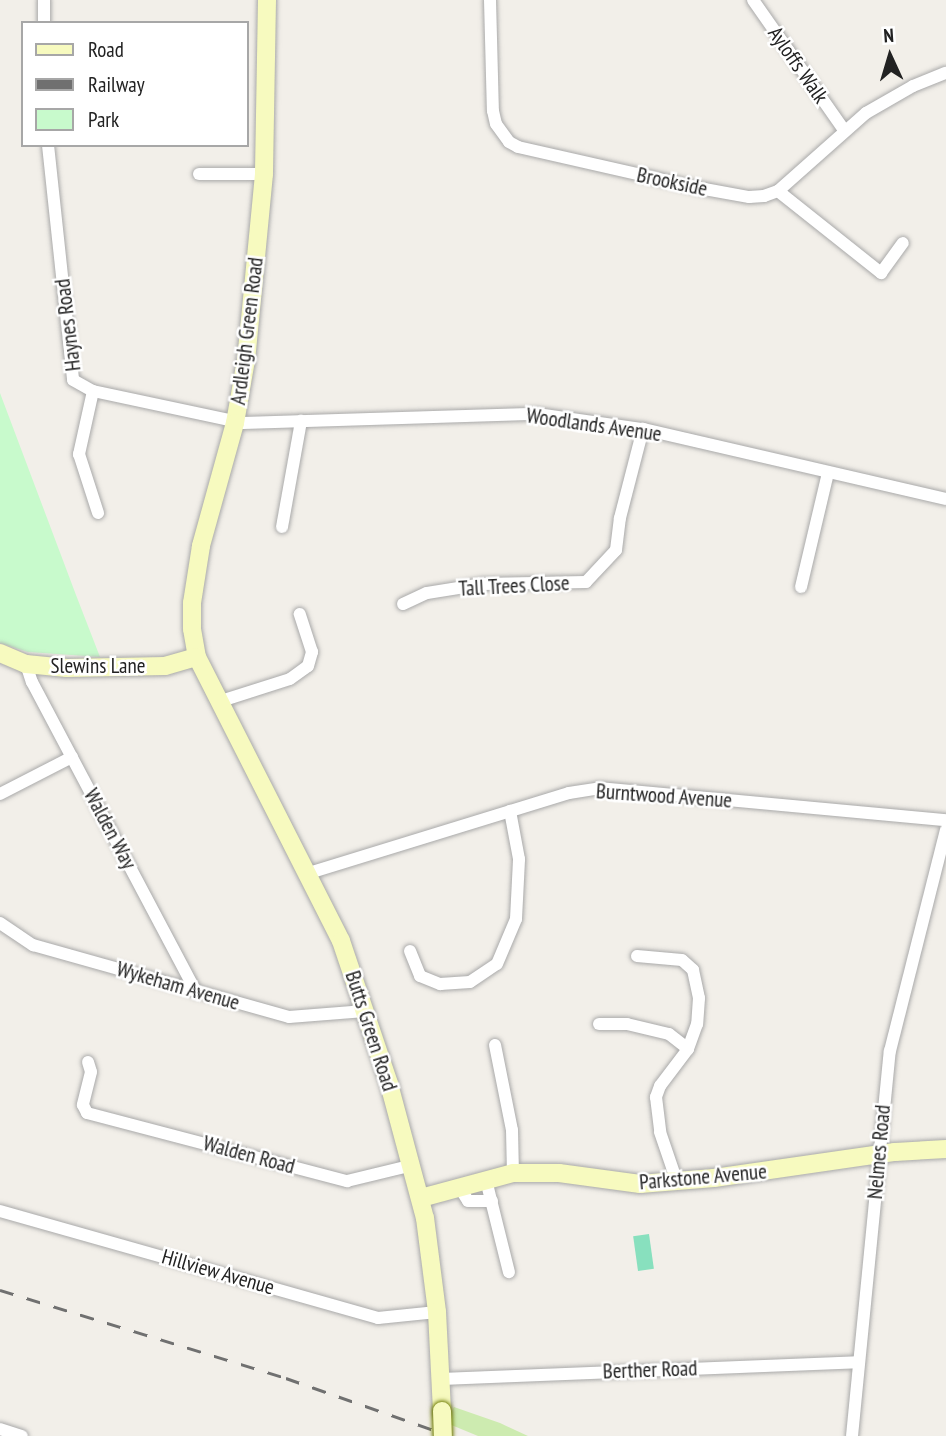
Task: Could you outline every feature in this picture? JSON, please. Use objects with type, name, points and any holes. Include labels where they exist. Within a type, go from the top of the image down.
[{"type":"street","points":[[44,0],[44,21]]},
{"type":"street","name":"Ardleigh Green Road","points":[[197,657],[192,603],[197,567],[235,423],[247,348],[264,174],[267,0]]},
{"type":"street","name":"Brookside","points":[[490,0],[493,111],[496,124],[509,142],[518,147],[699,188],[749,197],[778,191]]},
{"type":"street","name":"Ayloffs Walk","points":[[753,0],[844,131]]},
{"type":"street","points":[[903,243],[881,274],[778,191],[866,113],[913,86],[946,74]]},
{"type":"street","name":"Haynes Road","points":[[48,147],[73,380],[93,391],[235,423]]},
{"type":"street","points":[[199,174],[264,174]]},
{"type":"street","points":[[93,391],[79,454],[98,513]]},
{"type":"street","name":"Woodlands Avenue","points":[[235,423],[537,414],[643,429],[946,499]]},
{"type":"street","points":[[282,527],[300,421]]},
{"type":"street","name":"Tall Trees Close","points":[[403,604],[427,593],[484,584],[586,582],[616,550],[620,518],[643,429]]},
{"type":"street","points":[[801,587],[828,473]]},
{"type":"street","points":[[221,701],[290,679],[309,666],[312,652],[299,614]]},
{"type":"street","name":"Slewins Lane","points":[[0,653],[26,664],[67,668],[152,667],[197,657]]},
{"type":"street","name":"Butts Green Road","points":[[197,657],[309,873],[341,941],[365,1011],[421,1198],[437,1312],[443,1436]]},
{"type":"street","name":"Walden Way","points":[[26,664],[72,757],[197,992]]},
{"type":"street","points":[[0,794],[72,757]]},
{"type":"street","name":"Burntwood Avenue","points":[[309,873],[569,793],[598,788],[946,820]]},
{"type":"street","points":[[410,951],[420,976],[439,984],[470,982],[497,964],[516,919],[519,859],[510,811]]},
{"type":"street","name":"Nelmes Road","points":[[852,1436],[894,1026],[941,873],[946,830]]},
{"type":"street","name":"Wykeham Avenue","points":[[0,923],[33,945],[289,1017],[365,1011]]},
{"type":"street","points":[[637,956],[682,960],[694,970],[699,998],[697,1024],[688,1049],[660,1086],[656,1097],[660,1132],[677,1182]]},
{"type":"street","points":[[599,1024],[627,1024],[669,1034],[688,1049]]},
{"type":"street","points":[[495,1045],[512,1130],[513,1173]]},
{"type":"street","name":"Walden Road","points":[[88,1062],[91,1072],[83,1105],[87,1112],[347,1181],[413,1165]]},
{"type":"street","name":"Parkstone Avenue","points":[[421,1198],[513,1173],[559,1173],[628,1184],[677,1182],[879,1154],[946,1149]]},
{"type":"street","points":[[486,1180],[509,1272]]},
{"type":"street","points":[[460,1188],[468,1201],[492,1201]]},
{"type":"street","name":"Hillview Avenue","points":[[0,1211],[378,1318],[437,1312]]},
{"type":"street","name":"Berther Road","points":[[441,1379],[858,1362]]},
{"type":"street","points":[[0,1429],[22,1436]]},
{"type":"green space","points":[[0,393],[100,657],[28,652],[0,643]]},
{"type":"green space","points":[[649,1234],[654,1269],[638,1271],[633,1236]]},
{"type":"green space","points":[[454,1407],[528,1436],[478,1436],[449,1424],[449,1416]]},
{"type":"railway","points":[[0,1290],[286,1378],[451,1436]]}]
